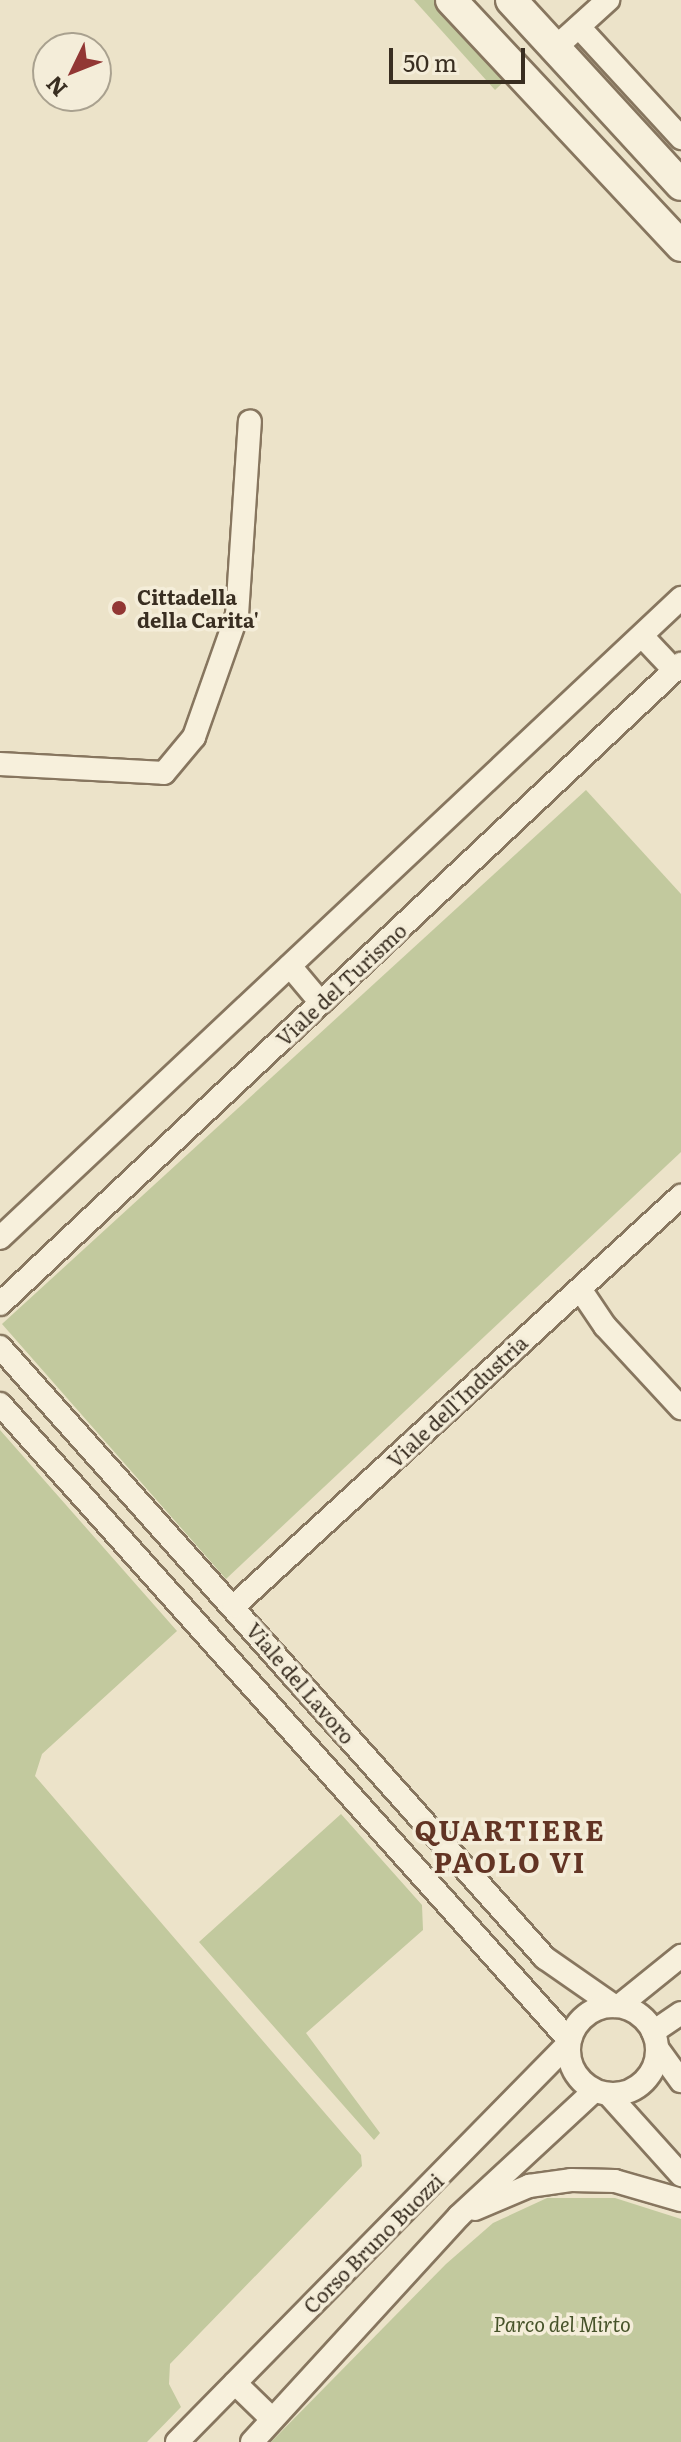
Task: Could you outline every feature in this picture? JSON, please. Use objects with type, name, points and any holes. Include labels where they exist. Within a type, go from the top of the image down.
[{"type":"street","points":[[451,0],[681,246]]},
{"type":"street","points":[[511,0],[681,185]]},
{"type":"street","points":[[555,48],[608,0]]},
{"type":"street","points":[[579,27],[681,138]]},
{"type":"street","points":[[0,764],[164,773],[194,737],[237,615],[250,421]]},
{"type":"street","points":[[0,1238],[681,598]]},
{"type":"street","points":[[642,636],[677,667]]},
{"type":"street","name":"Viale del Turismo","points":[[0,1304],[677,667]]},
{"type":"street","points":[[290,966],[321,1003]]},
{"type":"street","name":"Viale dell'Industria","points":[[234,1606],[681,1196]]},
{"type":"street","points":[[580,1289],[605,1326],[681,1408]]},
{"type":"street","name":"Viale del Lavoro","points":[[0,1347],[545,1958],[616,2006]]},
{"type":"street","name":"Viale del Lavoro","points":[[0,1404],[569,2042]]},
{"type":"street","points":[[681,1956],[616,2006],[585,2015],[569,2042],[574,2072],[602,2093],[681,2175]]},
{"type":"street","points":[[616,2006],[633,2011],[681,2081]]},
{"type":"street","points":[[252,2442],[459,2216],[602,2093],[638,2087],[655,2063],[655,2040],[681,2013]]},
{"type":"street","name":"Corso Bruno Buozzi","points":[[177,2442],[569,2042]]},
{"type":"street","points":[[459,2216],[529,2186],[571,2180],[615,2181],[681,2200]]},
{"type":"street","points":[[235,2383],[272,2419]]},
{"type":"green space","points":[[414,0],[447,0],[510,76],[495,90]]},
{"type":"green space","points":[[586,790],[681,894],[681,1152],[226,1579],[2,1324]]},
{"type":"green space","points":[[0,1430],[177,1631],[42,1754],[35,1776],[361,2155],[362,2166],[170,2364],[169,2384],[181,2407],[147,2442],[0,2442]]},
{"type":"green space","points":[[341,1814],[422,1905],[423,1930],[306,2033],[380,2133],[374,2140],[199,1942]]},
{"type":"green space","name":"Parco del Mirto","points":[[547,2198],[615,2198],[681,2219],[681,2442],[271,2442],[446,2264],[493,2223]]},
{"type":"place","name":"Cittadella della Carita'","points":[[119,608]]},
{"type":"district","name":"QUARTIERE PAOLO VI","points":[[510,1845]]}]
